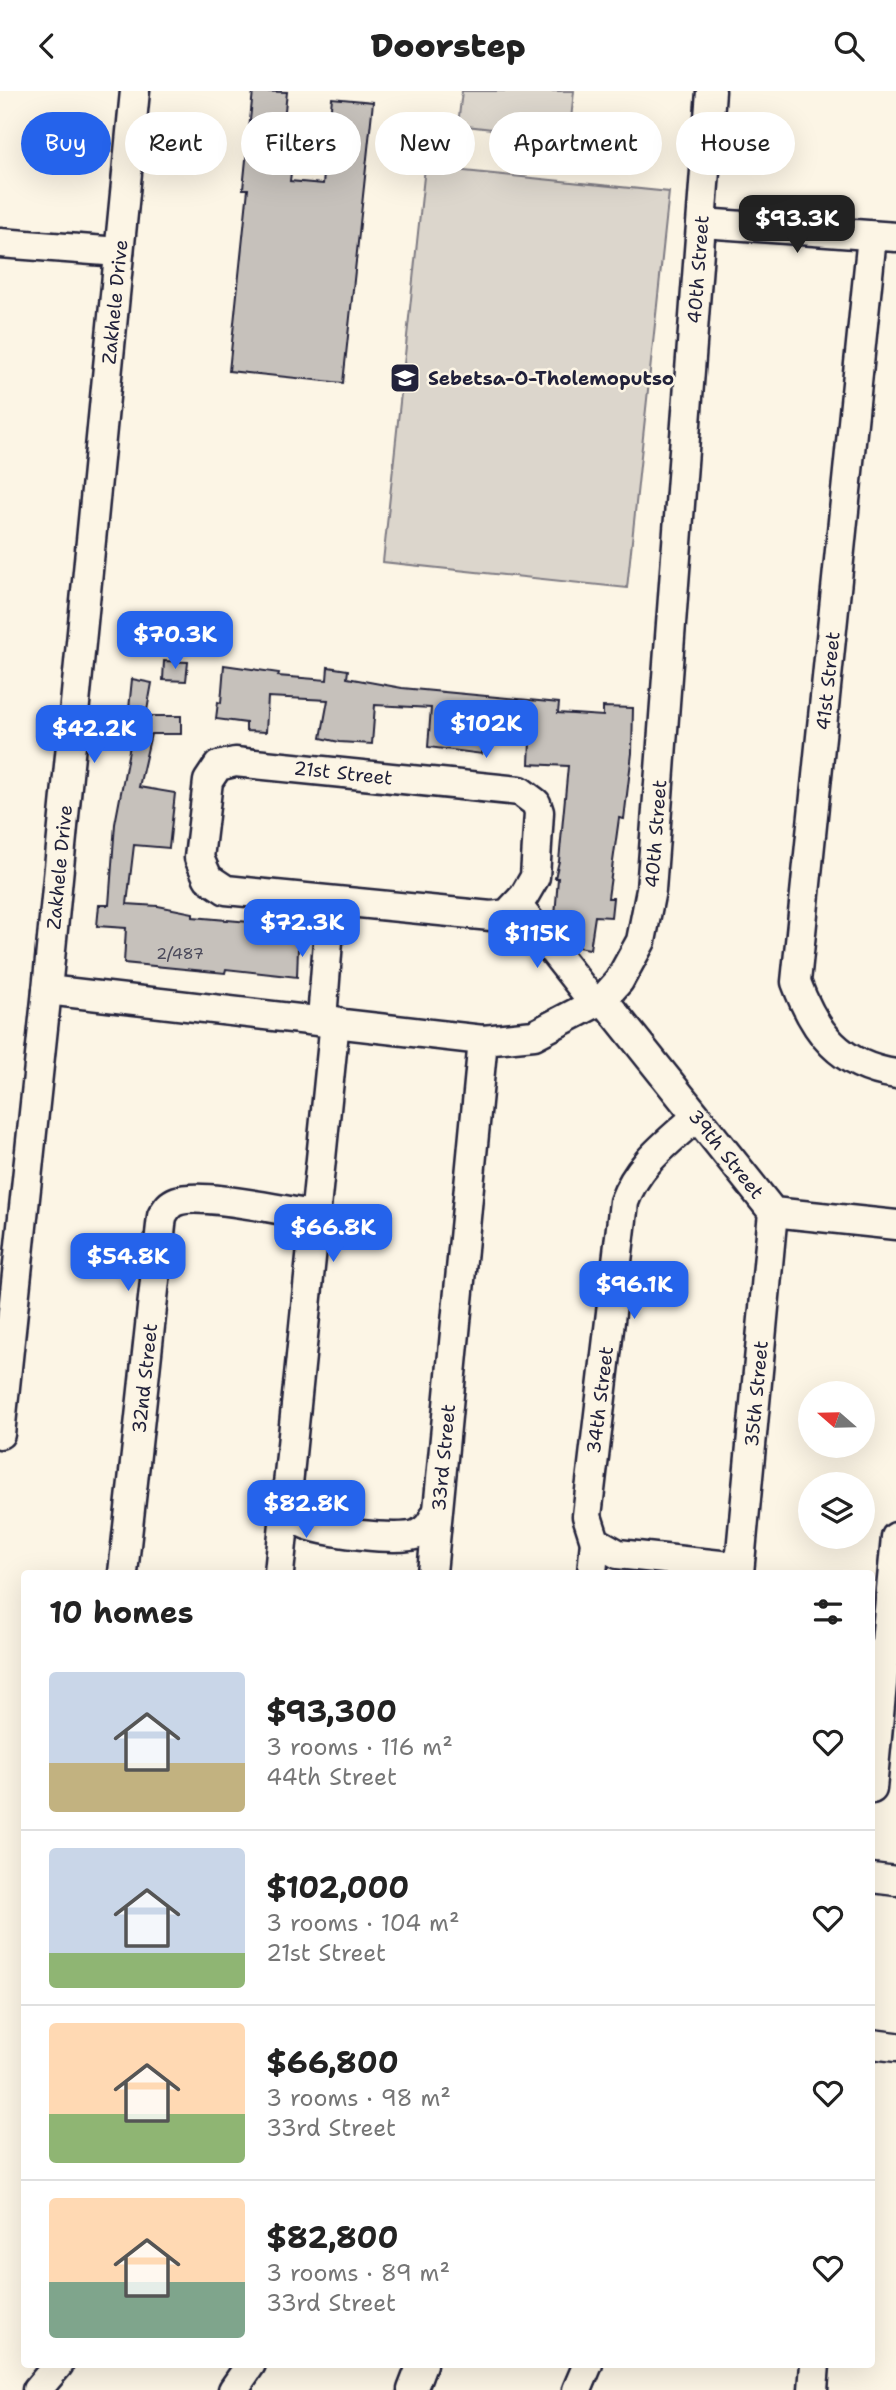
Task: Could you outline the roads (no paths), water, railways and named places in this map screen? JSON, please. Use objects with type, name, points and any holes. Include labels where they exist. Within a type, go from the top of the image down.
[{"type":"street","name":"Zakhele Drive","points":[[0,1434],[47,990],[135,91]]},
{"type":"street","name":"40th Street","points":[[47,990],[483,1039],[534,1035],[599,1001],[633,960],[648,919],[711,91]]},
{"type":"street","points":[[702,223],[884,237]]},
{"type":"street","name":"41st Street","points":[[884,237],[796,982],[807,1012],[831,1044],[851,1061],[896,1074]]},
{"type":"street","points":[[0,243],[119,251]]},
{"type":"street","name":"21st Street","points":[[249,762],[520,791],[536,803],[540,822],[535,877],[517,905],[507,914],[491,916],[331,902],[226,890],[208,878],[200,858],[201,838],[208,781],[218,766],[249,762]]},
{"type":"street","points":[[279,1570],[313,1215],[328,1020],[331,902]]},
{"type":"street","name":"39th Street","points":[[517,905],[772,1212],[896,1225]]},
{"type":"street","name":"33rd Street","points":[[284,1502],[293,1516],[317,1528],[401,1537],[416,1535],[428,1528],[436,1514],[483,1039]]},
{"type":"street","name":"34th Street","points":[[592,1570],[595,1541],[587,1516],[624,1202],[631,1180],[646,1162],[695,1118]]},
{"type":"street","name":"32nd Street","points":[[123,1570],[162,1216],[169,1205],[180,1200],[200,1199],[313,1215]]},
{"type":"street","name":"35th Street","points":[[739,1570],[772,1212]]},
{"type":"street","points":[[432,1570],[436,1514]]},
{"type":"street","points":[[875,1758],[896,1537]]},
{"type":"street","points":[[595,1541],[618,1554],[739,1570]]},
{"type":"street","points":[[875,1878],[896,1881]]},
{"type":"street","points":[[875,2044],[896,2047]]},
{"type":"street","points":[[37,2390],[56,2368]]},
{"type":"street","points":[[233,2390],[248,2368]]},
{"type":"street","points":[[412,2390],[420,2368]]},
{"type":"street","points":[[577,2390],[586,2368]]},
{"type":"street","points":[[813,2390],[815,2368]]},
{"type":"place","name":"Sebetsa-O-Tholemoputso","points":[[405,378]]}]
